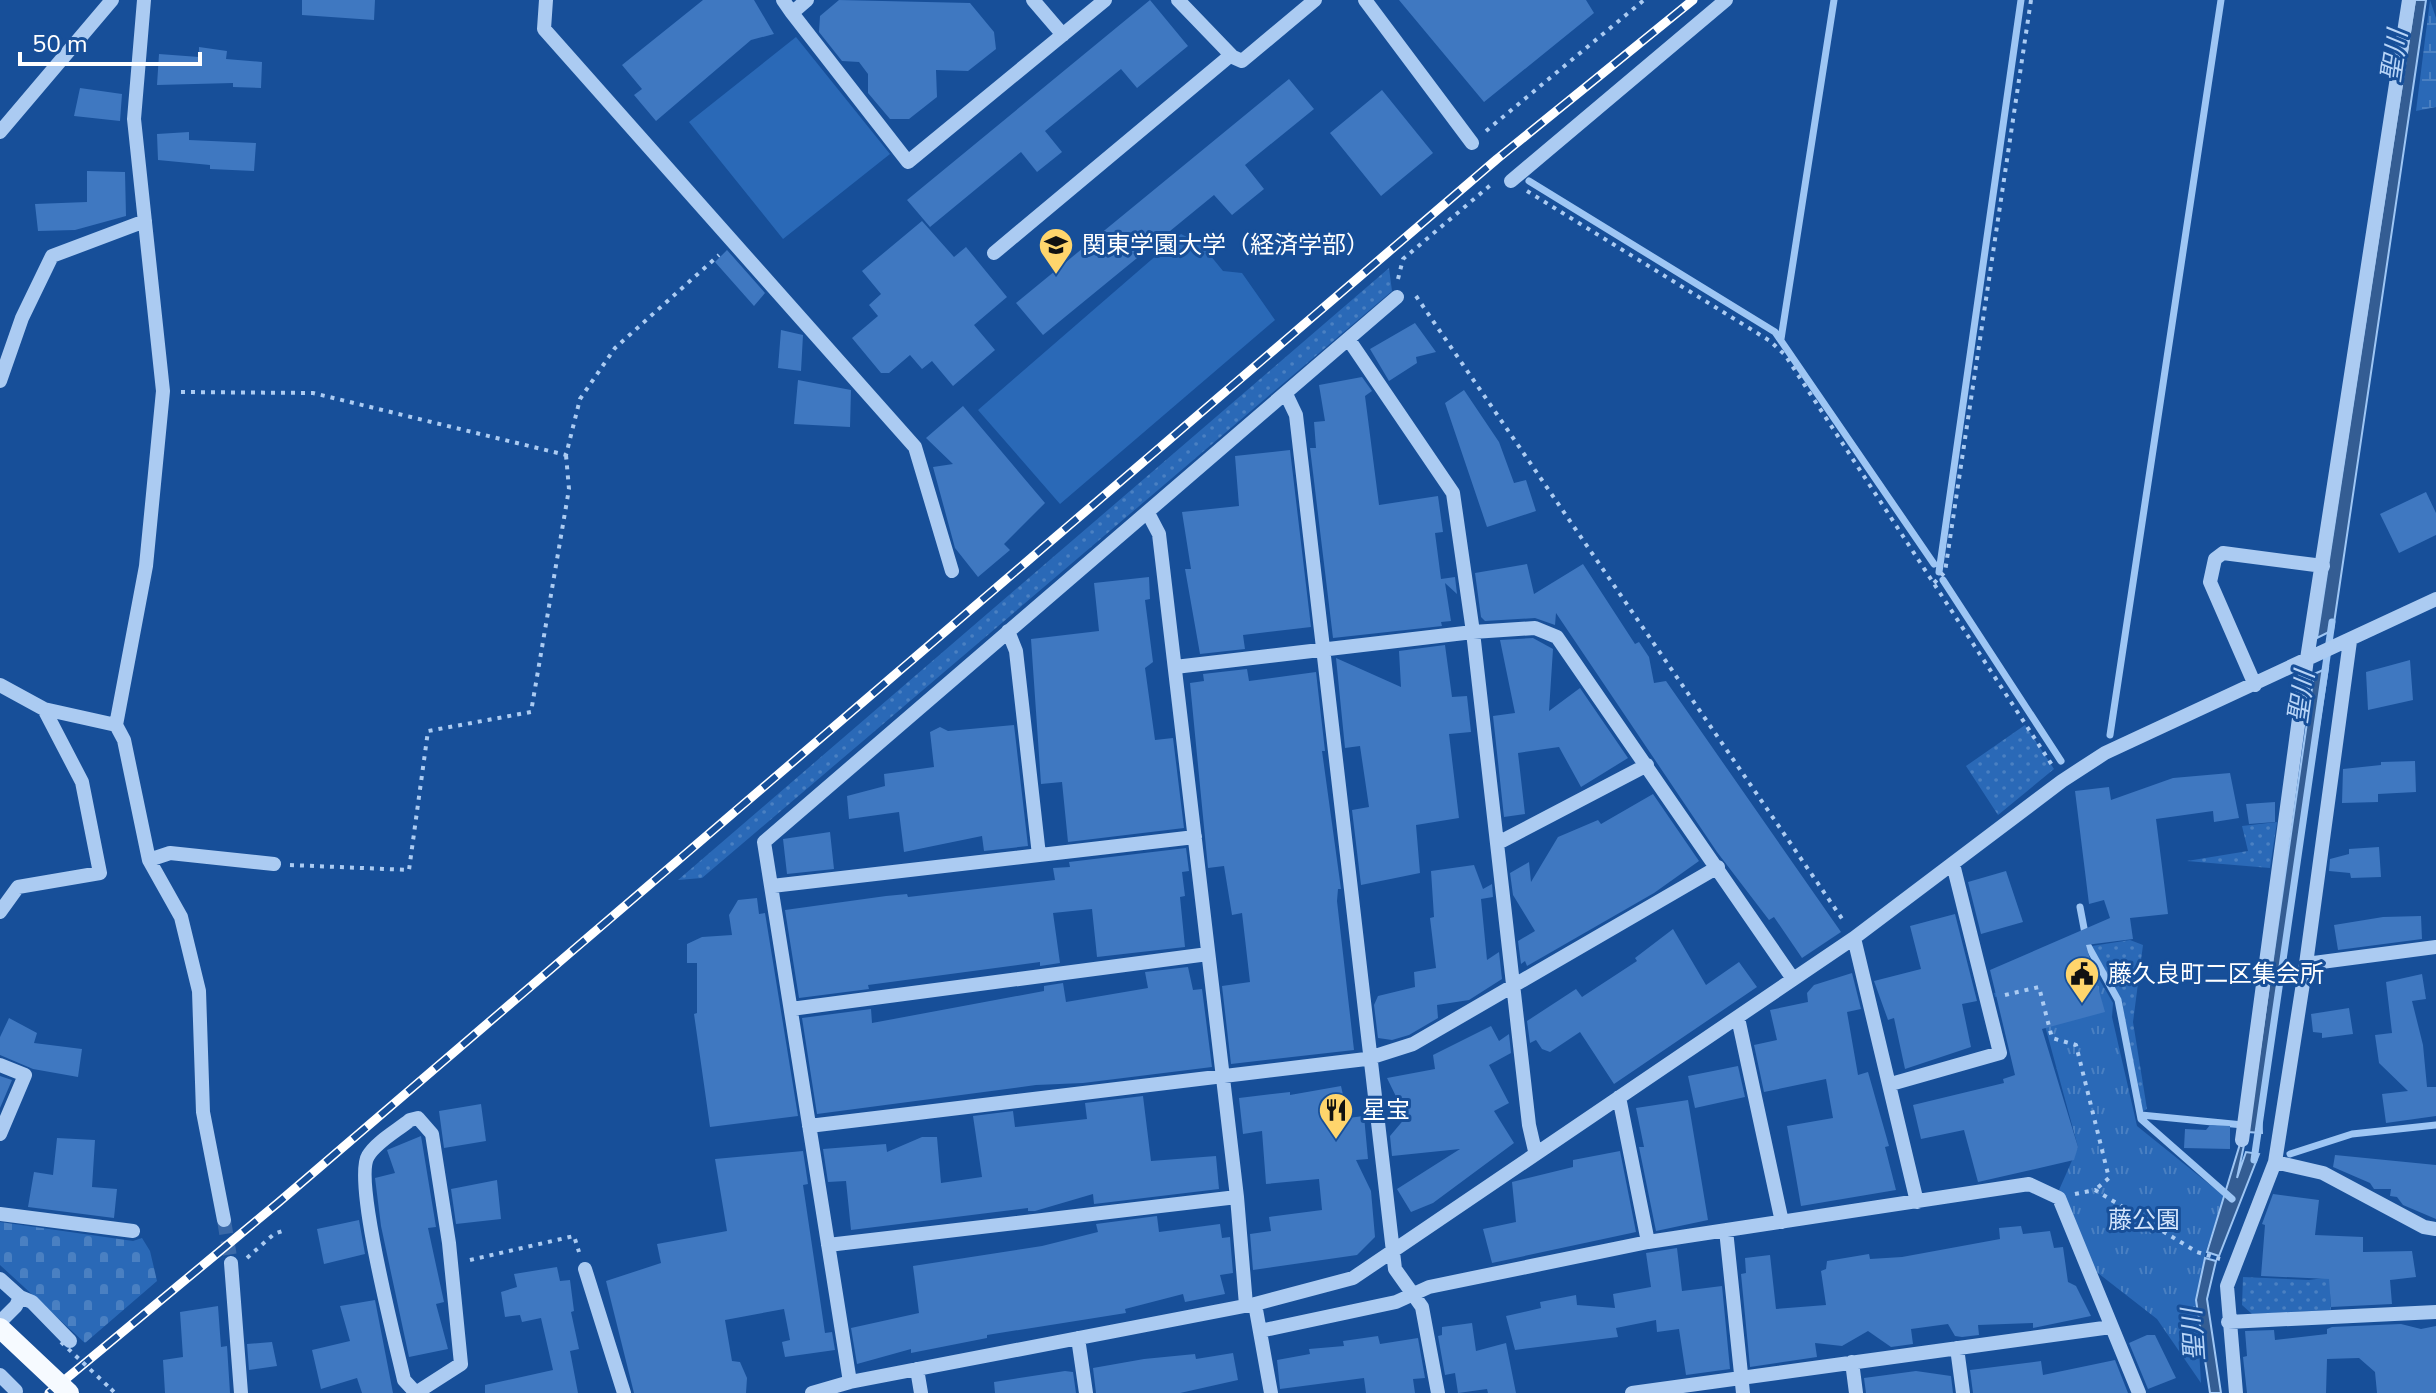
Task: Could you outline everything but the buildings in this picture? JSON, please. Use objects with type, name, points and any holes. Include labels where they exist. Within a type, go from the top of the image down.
[{"type":"main road","points":[[0,1325],[69,1393]]},
{"type":"street","points":[[0,132],[112,0]]},
{"type":"street","points":[[144,0],[134,119],[163,391],[146,566],[116,725],[124,740],[149,860],[181,917],[199,991],[202,1100],[209,1158],[224,1220]]},
{"type":"street","points":[[546,0],[544,29],[915,447],[952,571]]},
{"type":"street","points":[[783,0],[908,162],[1105,0]]},
{"type":"street","points":[[792,13],[807,0]]},
{"type":"street","points":[[1033,0],[1063,35]]},
{"type":"street","points":[[1178,0],[1231,55],[1242,61],[1315,0]]},
{"type":"street","points":[[1365,0],[1472,143]]},
{"type":"street","points":[[1511,181],[1726,0]]},
{"type":"street","points":[[2242,1140],[2323,566],[2409,0]]},
{"type":"street","points":[[994,253],[1231,55]]},
{"type":"street","points":[[0,381],[22,318],[52,256],[145,221]]},
{"type":"street","points":[[850,1382],[764,842],[1397,297]]},
{"type":"street","points":[[1349,340],[1453,493],[1473,632],[1529,1125],[1535,1151]]},
{"type":"street","points":[[1286,394],[1296,415],[1392,1251],[1395,1269],[1422,1307],[1438,1393]]},
{"type":"street","points":[[1148,513],[1159,534],[1250,1305],[1260,1331],[1271,1393]]},
{"type":"street","points":[[2255,685],[2210,582],[2215,559],[2223,553],[2323,566]]},
{"type":"street","points":[[812,1393],[850,1382],[1250,1305],[1353,1278],[1535,1151],[1854,938],[2062,781],[2105,753],[2436,599]]},
{"type":"street","points":[[1175,667],[1473,632],[1535,628],[1557,637],[1793,979]]},
{"type":"street","points":[[1008,631],[1016,651],[1039,855]]},
{"type":"street","points":[[2236,1393],[2227,1286],[2233,1263],[2275,1162],[2306,964],[2350,641]]},
{"type":"street","points":[[0,685],[44,709],[116,725]]},
{"type":"street","points":[[0,912],[18,887],[100,873],[82,782],[44,709]]},
{"type":"street","points":[[1498,843],[1647,765]]},
{"type":"street","points":[[772,886],[1195,837]]},
{"type":"street","points":[[149,860],[170,853],[274,864]]},
{"type":"street","points":[[1891,1084],[2000,1053],[1953,864]]},
{"type":"street","points":[[809,1126],[1370,1058],[1413,1044],[1718,867]]},
{"type":"street","points":[[1854,938],[1917,1202]]},
{"type":"street","points":[[2306,964],[2436,947]]},
{"type":"street","points":[[791,1009],[1208,954]]},
{"type":"street","points":[[1738,1018],[1782,1222]]},
{"type":"street","points":[[0,1065],[25,1075],[0,1134]]},
{"type":"street","points":[[1619,1097],[1648,1242]]},
{"type":"street","points":[[418,1118],[432,1134],[451,1264],[461,1364],[416,1393],[404,1380],[373,1236],[365,1170],[368,1156],[410,1120],[418,1118]]},
{"type":"street","points":[[2275,1162],[2323,1173],[2398,1209],[2424,1227],[2436,1229]]},
{"type":"street","points":[[1260,1331],[1396,1302],[1429,1287],[1648,1242],[2029,1184],[2059,1198],[2139,1393]]},
{"type":"street","points":[[828,1245],[1237,1197]]},
{"type":"street","points":[[0,1214],[133,1231]]},
{"type":"street","points":[[1726,1230],[1743,1393]]},
{"type":"street","points":[[231,1263],[241,1393]]},
{"type":"street","points":[[585,1269],[624,1393]]},
{"type":"street","points":[[0,1279],[20,1297],[32,1302],[66,1342]]},
{"type":"street","points":[[0,1325],[20,1297]]},
{"type":"street","points":[[2228,1322],[2436,1312]]},
{"type":"street","points":[[1632,1393],[2111,1327]]},
{"type":"street","points":[[1078,1338],[1086,1393]]},
{"type":"street","points":[[1957,1348],[1963,1393]]},
{"type":"street","points":[[1852,1362],[1856,1393]]},
{"type":"street","points":[[917,1369],[921,1393]]},
{"type":"street","points":[[0,1375],[16,1391]]},
{"type":"path","points":[[1472,143],[1644,0]]},
{"type":"path","points":[[1934,583],[1945,572],[2031,0]]},
{"type":"path","points":[[1854,938],[1414,293],[1397,297],[1403,259],[1494,183],[1511,181],[1770,341],[1815,399],[2062,781]]},
{"type":"path","points":[[274,864],[409,870],[428,731],[531,712],[569,489],[566,455],[580,399],[615,348],[734,241]]},
{"type":"path","points":[[163,391],[313,393],[566,455]]},
{"type":"path","points":[[1987,999],[2039,987],[2052,1038],[2076,1045],[2109,1178],[2095,1190],[2059,1198]]},
{"type":"path","points":[[2095,1190],[2197,1252],[2222,1259]]},
{"type":"path","points":[[252,1254],[274,1234],[285,1230]]},
{"type":"path","points":[[451,1264],[574,1236],[585,1269]]},
{"type":"path","points":[[66,1342],[113,1391]]},
{"type":"green space","points":[[2430,0],[2436,18],[2436,107],[2416,111]]},
{"type":"green space","points":[[796,37],[890,154],[783,239],[689,122]]},
{"type":"green space","points":[[1181,234],[1201,244],[1223,271],[1242,273],[1275,320],[1060,504],[978,410]]},
{"type":"green space","points":[[1389,268],[1392,291],[702,878],[678,880]]},
{"type":"green space","points":[[2025,725],[2054,769],[1998,815],[1966,766]]},
{"type":"green space","points":[[2277,822],[2270,868],[2187,861],[2248,851],[2242,826]]},
{"type":"green space","points":[[2130,940],[2143,945],[2133,1022],[2147,1109],[2140,1113],[2122,1001],[2092,946]]},
{"type":"green space","name":"藤公園","points":[[2095,972],[2113,1003],[2112,1017],[2137,1126],[2224,1196],[2206,1251],[2196,1300],[2201,1383],[2157,1319],[2085,1263],[2059,1190],[2078,1147],[2035,989],[1995,997],[1994,993],[2041,983],[2044,988]]},
{"type":"green space","points":[[0,1222],[133,1241],[142,1238],[150,1251],[157,1281],[85,1343],[0,1265]]},
{"type":"green space","points":[[2353,1274],[2330,1294],[2331,1310],[2252,1314],[2242,1305],[2243,1277],[2309,1280]]},
{"type":"shaded area","points":[[2415,0],[2426,0],[2333,630],[2317,638]]},
{"type":"shaded area","points":[[2328,668],[2268,1055],[2261,1107],[2262,1133],[2248,1132],[2314,674]]},
{"type":"shaded area","points":[[2240,1144],[2244,1145],[2237,1178],[2246,1152],[2259,1154],[2219,1256],[2207,1252]]},
{"type":"shaded area","points":[[2205,1258],[2216,1261],[2207,1299],[2221,1393],[2210,1393],[2196,1300]]},
{"type":"waterway","points":[[1781,339],[1834,0]]},
{"type":"waterway","points":[[1939,572],[2021,0]]},
{"type":"waterway","points":[[2110,735],[2221,0]]},
{"type":"waterway","points":[[1529,181],[1775,332],[1934,564]]},
{"type":"waterway","points":[[1943,580],[2061,761]]},
{"type":"waterway","name":"聖川","points":[[2254,1160],[2332,622]]},
{"type":"waterway","points":[[2080,907],[2087,944],[2118,1000],[2141,1119],[2232,1199]]},
{"type":"waterway","points":[[2141,1115],[2243,1125]]},
{"type":"waterway","points":[[2290,1154],[2352,1134],[2436,1125]]},
{"type":"tunnel","points":[[224,1220],[231,1263]]},
{"type":"railway","points":[[49,1393],[279,1202],[1497,159],[1693,0]]},
{"type":"place","name":"関東学園大学（経済学部）","points":[[1056,276]]},
{"type":"place","name":"藤久良町二区集会所","points":[[2082,1005]]},
{"type":"place","name":"星宝","points":[[1336,1141]]}]
